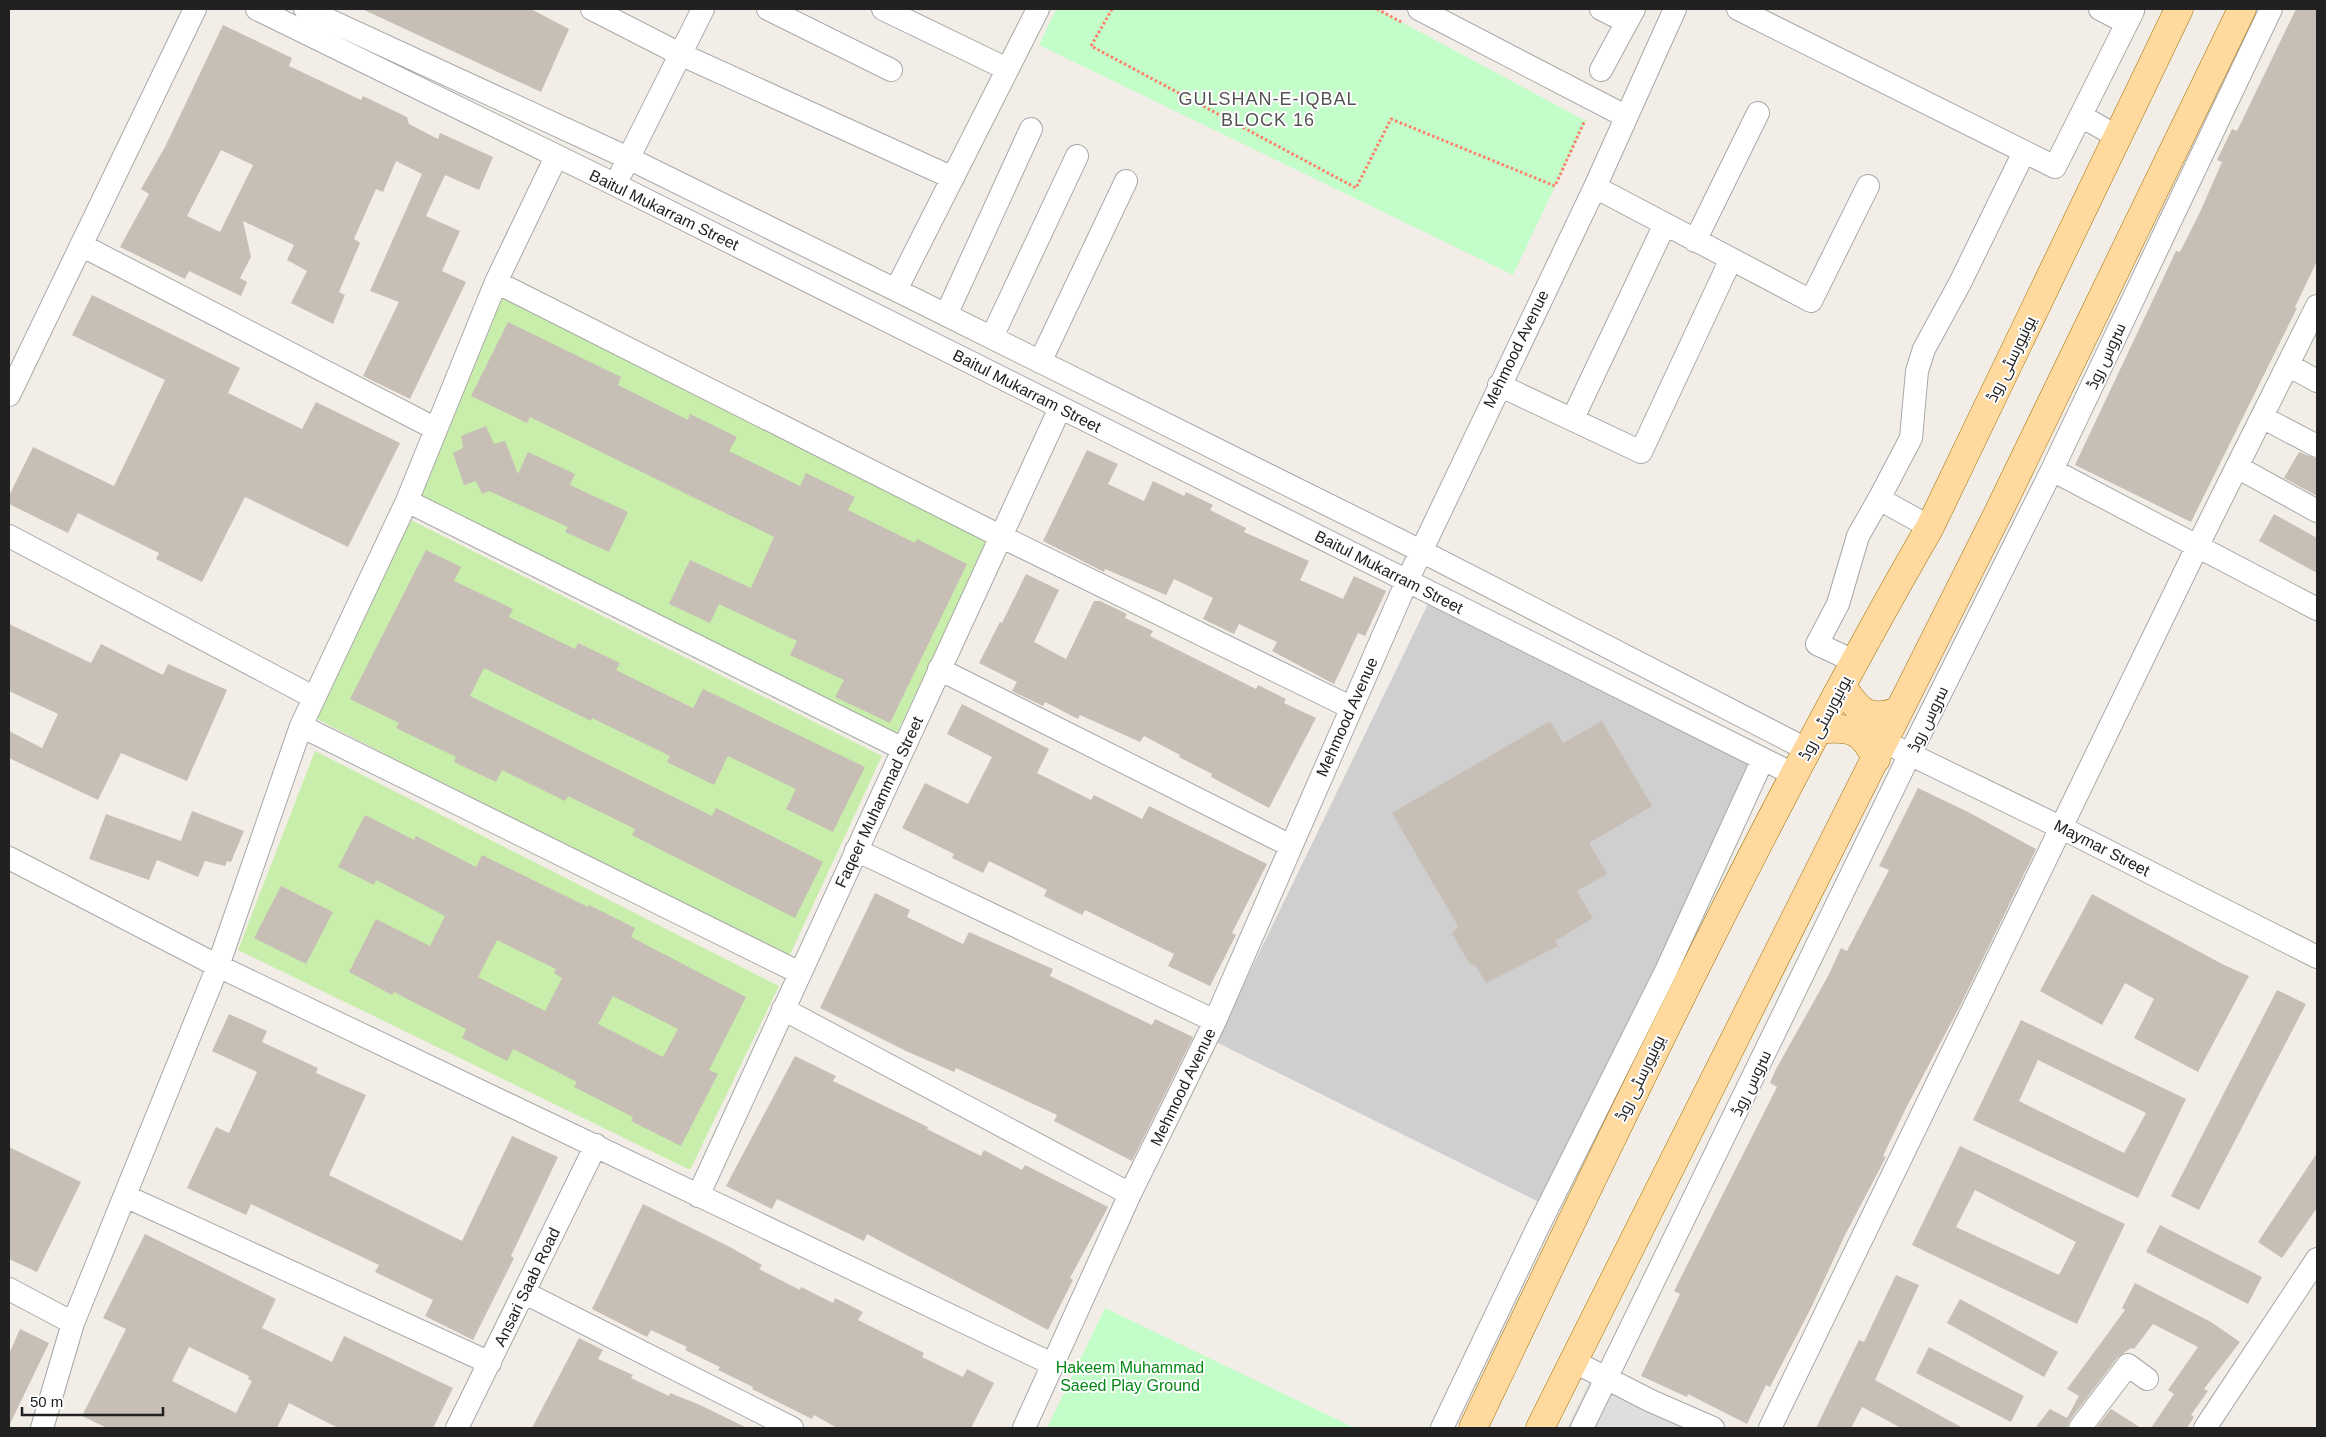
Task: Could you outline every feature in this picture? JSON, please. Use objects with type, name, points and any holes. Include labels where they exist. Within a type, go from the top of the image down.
[{"type":"main road","name":"یونیورسٹی روڈ","points":[[1473,1428],[1601,1130],[1659,1037],[1842,686],[1884,607],[1930,527],[2179,9]]},
{"type":"main road","points":[[1540,1428],[1998,513],[2242,9]]},
{"type":"main road","points":[[1842,686],[1854,705],[1867,714],[1881,718],[1899,711]]},
{"type":"main road","points":[[1814,740],[1840,727],[1856,732],[1880,750]]},
{"type":"street","points":[[9,392],[195,9]]},
{"type":"street","name":"Baitul Mukarram Street","points":[[257,9],[616,185],[1795,775]]},
{"type":"street","name":"Baitul Mukarram Street","points":[[304,9],[628,158],[1421,551],[1814,740]]},
{"type":"street","points":[[592,9],[680,54],[953,178]]},
{"type":"street","points":[[616,185],[703,9]]},
{"type":"street","points":[[768,9],[892,70]]},
{"type":"street","points":[[883,9],[1007,69]]},
{"type":"street","points":[[896,290],[1038,9]]},
{"type":"street","points":[[1419,9],[1625,116]]},
{"type":"street","points":[[1601,70],[1631,15],[1602,9]]},
{"type":"street","name":"Mehmood Avenue","points":[[1024,1428],[1130,1194],[1215,1021],[1407,581],[1595,187],[1625,116],[1675,9]]},
{"type":"street","points":[[1738,9],[2056,168],[2131,16],[2100,9]]},
{"type":"street","name":"سروس روڈ","points":[[1582,1428],[1910,754],[2052,470],[2271,9]]},
{"type":"street","points":[[1696,241],[1758,113]]},
{"type":"street","points":[[2081,116],[2118,136]]},
{"type":"street","points":[[946,315],[1031,129]]},
{"type":"street","points":[[1856,662],[1817,644],[1838,604],[1858,536],[1912,438],[1917,371],[1924,349],[1960,283],[2024,152]]},
{"type":"street","points":[[992,337],[1078,156]]},
{"type":"street","points":[[47,1427],[74,1323],[218,966],[301,726],[406,501],[496,282],[556,157]]},
{"type":"street","points":[[1040,362],[1126,182]]},
{"type":"street","points":[[1595,187],[1812,301],[1868,186]]},
{"type":"street","points":[[1573,418],[1664,224]]},
{"type":"street","points":[[81,245],[436,429]]},
{"type":"street","points":[[1499,385],[1573,418],[1641,452],[1730,259]]},
{"type":"street","points":[[496,282],[1000,536],[1350,708]]},
{"type":"street","points":[[1770,1428],[2198,545],[2317,306]]},
{"type":"street","points":[[2288,365],[2317,381]]},
{"type":"street","name":"Faqeer Muhammad Street","points":[[698,1196],[1060,408]]},
{"type":"street","points":[[2262,417],[2317,446]]},
{"type":"street","points":[[2237,467],[2317,511]]},
{"type":"street","points":[[2052,470],[2317,609]]},
{"type":"street","points":[[1879,499],[1930,527]]},
{"type":"street","points":[[406,501],[902,749]]},
{"type":"street","points":[[1998,513],[2024,525]]},
{"type":"street","points":[[9,536],[313,697]]},
{"type":"street","points":[[939,669],[1291,846]]},
{"type":"street","points":[[301,726],[800,973]]},
{"type":"street","name":"Maymar Street","points":[[1880,750],[1910,754],[2062,828],[2317,957]]},
{"type":"street","points":[[1442,1428],[1537,1230],[1601,1130],[1666,971],[1763,759]]},
{"type":"street","points":[[856,850],[1215,1021]]},
{"type":"street","points":[[9,858],[218,966],[1052,1364]]},
{"type":"street","points":[[783,1009],[1130,1194]]},
{"type":"street","name":"Ansari Saab Road","points":[[457,1428],[596,1145]]},
{"type":"street","points":[[125,1196],[490,1363]]},
{"type":"street","points":[[2206,1428],[2317,1259]]},
{"type":"street","points":[[9,1290],[74,1323]]},
{"type":"street","points":[[525,1292],[792,1428]]},
{"type":"street","points":[[1573,1360],[1607,1380],[1713,1428]]},
{"type":"street","points":[[2080,1428],[2128,1365],[2147,1379]]},
{"type":"path","points":[[1112,9],[1091,46],[1356,188],[1391,119],[1556,186],[1586,121]]},
{"type":"shaded area","points":[[1428,604],[1760,761],[1549,1207],[1216,1042]]},
{"type":"shaded area","points":[[1595,1371],[1709,1428],[1567,1428]]},
{"type":"green space","points":[[1056,9],[1377,9],[1586,121],[1513,275],[1039,45]]},
{"type":"green space","points":[[500,297],[988,541],[896,735],[413,493]]},
{"type":"green space","points":[[405,517],[882,756],[787,961],[317,719]]},
{"type":"green space","points":[[315,751],[779,986],[690,1170],[238,950]]},
{"type":"green space","name":"Hakeem Muhammad Saeed Play Ground","points":[[1105,1308],[1355,1428],[1047,1428]]},
{"type":"building","points":[[362,9],[531,9],[569,29],[541,92]]},
{"type":"building","points":[[2296,9],[2317,9],[2317,261],[2295,307],[2297,308],[2191,522],[2075,465],[2176,251],[2180,252],[2200,212],[2222,162],[2217,160],[2232,129],[2237,131]]},
{"type":"building","points":[[223,25],[292,58],[289,66],[361,100],[363,96],[407,117],[409,124],[438,139],[440,133],[493,157],[479,190],[445,175],[426,216],[460,231],[442,271],[466,282],[410,399],[363,376],[399,302],[370,291],[422,174],[396,161],[383,192],[376,189],[354,239],[360,243],[339,292],[345,295],[333,324],[291,303],[307,271],[287,260],[294,245],[243,221],[251,257],[240,278],[247,282],[241,296],[189,271],[185,279],[120,247],[149,194],[141,189],[165,147]],"holes":[[[221,150],[253,165],[220,232],[187,216]]]},
{"type":"building","points":[[92,295],[240,368],[228,393],[302,429],[316,402],[400,443],[348,547],[245,497],[202,582],[156,559],[159,553],[78,513],[68,533],[9,504],[9,496],[33,447],[114,486],[165,380],[72,335]]},
{"type":"building","points":[[508,322],[621,377],[618,385],[688,420],[690,414],[737,437],[729,451],[800,486],[806,473],[855,497],[848,510],[915,543],[917,539],[967,564],[890,723],[835,697],[844,680],[790,655],[797,641],[719,604],[710,623],[669,604],[690,560],[751,588],[774,537],[530,417],[527,423],[471,396]]},
{"type":"building","points":[[486,426],[494,444],[505,441],[518,474],[528,452],[575,474],[570,485],[628,512],[609,552],[565,532],[568,527],[489,491],[482,494],[476,481],[464,485],[453,453],[463,448],[461,436]]},
{"type":"building","points":[[1087,450],[1118,464],[1108,484],[1144,501],[1153,481],[1184,496],[1186,492],[1213,505],[1210,510],[1246,528],[1244,532],[1309,561],[1300,580],[1343,599],[1354,576],[1386,591],[1365,636],[1358,633],[1334,684],[1272,651],[1277,642],[1239,624],[1234,634],[1203,619],[1213,598],[1174,579],[1166,595],[1105,569],[1104,572],[1043,541]]},
{"type":"building","points":[[2299,452],[2317,459],[2317,496],[2284,478]]},
{"type":"building","points":[[2274,514],[2317,538],[2317,573],[2259,541]]},
{"type":"building","points":[[426,550],[461,567],[454,581],[513,609],[509,617],[575,649],[578,643],[620,663],[616,670],[693,708],[703,689],[865,767],[833,832],[786,809],[796,789],[728,756],[714,785],[667,762],[670,756],[592,718],[591,721],[484,668],[470,696],[712,816],[716,808],[823,862],[795,918],[632,835],[635,829],[568,796],[565,801],[502,770],[496,782],[454,762],[456,757],[396,728],[399,723],[350,699]]},
{"type":"building","points":[[1026,574],[1059,590],[1034,642],[1066,659],[1094,601],[1100,601],[1127,614],[1125,618],[1153,631],[1150,636],[1256,689],[1258,685],[1286,699],[1284,703],[1316,718],[1269,808],[1211,777],[1212,774],[1144,736],[1140,742],[1080,715],[1078,719],[1045,702],[1043,706],[1012,691],[1017,682],[979,663],[1000,622],[1002,623]]},
{"type":"building","points":[[9,624],[91,663],[101,644],[163,675],[168,664],[227,690],[187,781],[121,753],[98,800],[9,758],[9,731],[42,748],[58,714],[9,691]]},
{"type":"building","points":[[962,704],[1049,749],[1037,773],[1091,800],[1094,795],[1142,819],[1149,806],[1267,864],[1232,933],[1236,935],[1210,986],[1168,966],[1174,954],[1085,910],[1082,915],[1044,896],[1047,890],[989,861],[983,873],[952,858],[954,854],[902,828],[925,783],[968,804],[992,757],[947,734]]},
{"type":"building","points":[[1550,721],[1563,743],[1602,721],[1652,806],[1589,843],[1607,874],[1577,891],[1593,918],[1555,941],[1558,946],[1486,983],[1475,965],[1470,964],[1452,934],[1458,926],[1392,813]]},
{"type":"building","points":[[1918,788],[1970,813],[2036,849],[1960,1006],[1907,1106],[1883,1156],[1886,1157],[1845,1235],[1810,1310],[1770,1387],[1766,1385],[1747,1424],[1688,1394],[1687,1397],[1641,1376],[1680,1294],[1674,1291],[1777,1087],[1770,1083],[1775,1071],[1828,976],[1841,948],[1847,951],[1889,870],[1879,866]]},
{"type":"building","points":[[192,811],[244,831],[231,862],[227,861],[225,866],[205,861],[198,877],[157,860],[149,880],[89,859],[106,814],[181,841]]},
{"type":"building","points":[[365,815],[414,840],[416,836],[476,867],[482,855],[588,907],[589,905],[635,928],[631,937],[746,997],[709,1070],[718,1074],[681,1146],[631,1121],[633,1117],[574,1087],[577,1082],[513,1049],[507,1061],[462,1038],[466,1029],[394,992],[392,995],[349,972],[376,919],[430,946],[445,916],[376,880],[374,885],[338,867]],"holes":[[[497,940],[556,969],[554,973],[562,978],[545,1011],[478,977]],[[613,996],[678,1029],[663,1057],[598,1024]]]},
{"type":"building","points":[[281,886],[333,912],[306,964],[254,938]]},
{"type":"building","points":[[875,893],[910,910],[907,917],[963,944],[969,932],[1053,969],[1050,976],[1152,1025],[1155,1019],[1193,1037],[1132,1161],[1054,1121],[1057,1115],[956,1068],[954,1072],[906,1051],[820,1008]]},
{"type":"building","points":[[2092,894],[2224,965],[2249,976],[2198,1072],[2134,1038],[2154,999],[2125,983],[2102,1025],[2040,991]]},
{"type":"building","points":[[2277,990],[2306,1004],[2199,1210],[2171,1196]]},
{"type":"building","points":[[229,1014],[267,1031],[262,1042],[318,1068],[316,1073],[366,1095],[329,1175],[462,1241],[512,1136],[558,1157],[511,1256],[514,1258],[473,1340],[425,1316],[433,1300],[375,1272],[379,1265],[251,1204],[246,1215],[187,1188],[216,1127],[229,1133],[257,1072],[212,1051]]},
{"type":"building","points":[[2021,1020],[2186,1099],[2138,1198],[1973,1120]],"holes":[[[2038,1060],[2146,1113],[2124,1153],[2019,1101]]]},
{"type":"building","points":[[795,1056],[836,1076],[833,1081],[928,1127],[927,1129],[981,1156],[984,1150],[1022,1170],[1025,1165],[1108,1207],[1070,1278],[1073,1280],[1048,1330],[867,1234],[864,1241],[777,1199],[772,1209],[726,1186]]},
{"type":"building","points":[[1960,1146],[2125,1224],[2077,1324],[1912,1245]],"holes":[[[1975,1190],[2076,1242],[2059,1275],[1956,1227]]]},
{"type":"building","points":[[9,1147],[81,1182],[37,1272],[9,1259]]},
{"type":"building","points":[[2317,1153],[2317,1208],[2282,1258],[2258,1242]]},
{"type":"building","points":[[643,1204],[728,1246],[762,1265],[759,1269],[800,1290],[801,1287],[833,1303],[835,1298],[863,1312],[858,1320],[924,1353],[922,1357],[963,1377],[967,1369],[994,1383],[971,1428],[837,1428],[814,1415],[812,1419],[752,1389],[753,1387],[718,1370],[720,1367],[685,1350],[687,1347],[651,1330],[647,1337],[592,1309]]},
{"type":"building","points":[[2160,1225],[2262,1277],[2248,1304],[2146,1252]]},
{"type":"building","points":[[145,1234],[276,1299],[262,1328],[332,1362],[344,1336],[453,1388],[433,1428],[338,1428],[289,1403],[277,1428],[107,1428],[82,1416],[126,1329],[103,1318]],"holes":[[[189,1347],[249,1376],[248,1379],[252,1381],[236,1413],[172,1381]]]},
{"type":"building","points":[[1896,1275],[1919,1285],[1875,1380],[1963,1428],[1901,1428],[1862,1407],[1851,1428],[1816,1428],[1859,1340],[1864,1342]]},
{"type":"building","points":[[2135,1283],[2211,1322],[2240,1342],[2204,1389],[2208,1391],[2191,1415],[2194,1417],[2187,1428],[2151,1428],[2174,1394],[2168,1390],[2198,1347],[2153,1324],[2134,1349],[2131,1348],[2118,1357],[2070,1420],[2067,1428],[2035,1428],[2050,1409],[2067,1418],[2079,1396],[2067,1389],[2125,1310],[2122,1308]]},
{"type":"building","points":[[1960,1299],[2058,1352],[2044,1377],[1947,1323]]},
{"type":"building","points":[[20,1329],[49,1343],[9,1426],[9,1354]]},
{"type":"building","points":[[579,1338],[603,1350],[598,1359],[633,1375],[631,1378],[669,1396],[670,1393],[700,1405],[747,1428],[532,1428]]},
{"type":"building","points":[[1929,1347],[2024,1396],[2011,1422],[1916,1373]]},
{"type":"building","points":[[2111,1409],[2141,1428],[2096,1428]]},
{"type":"district","name":"GULSHAN-E-IQBAL BLOCK 16","points":[[1268,109]]}]
